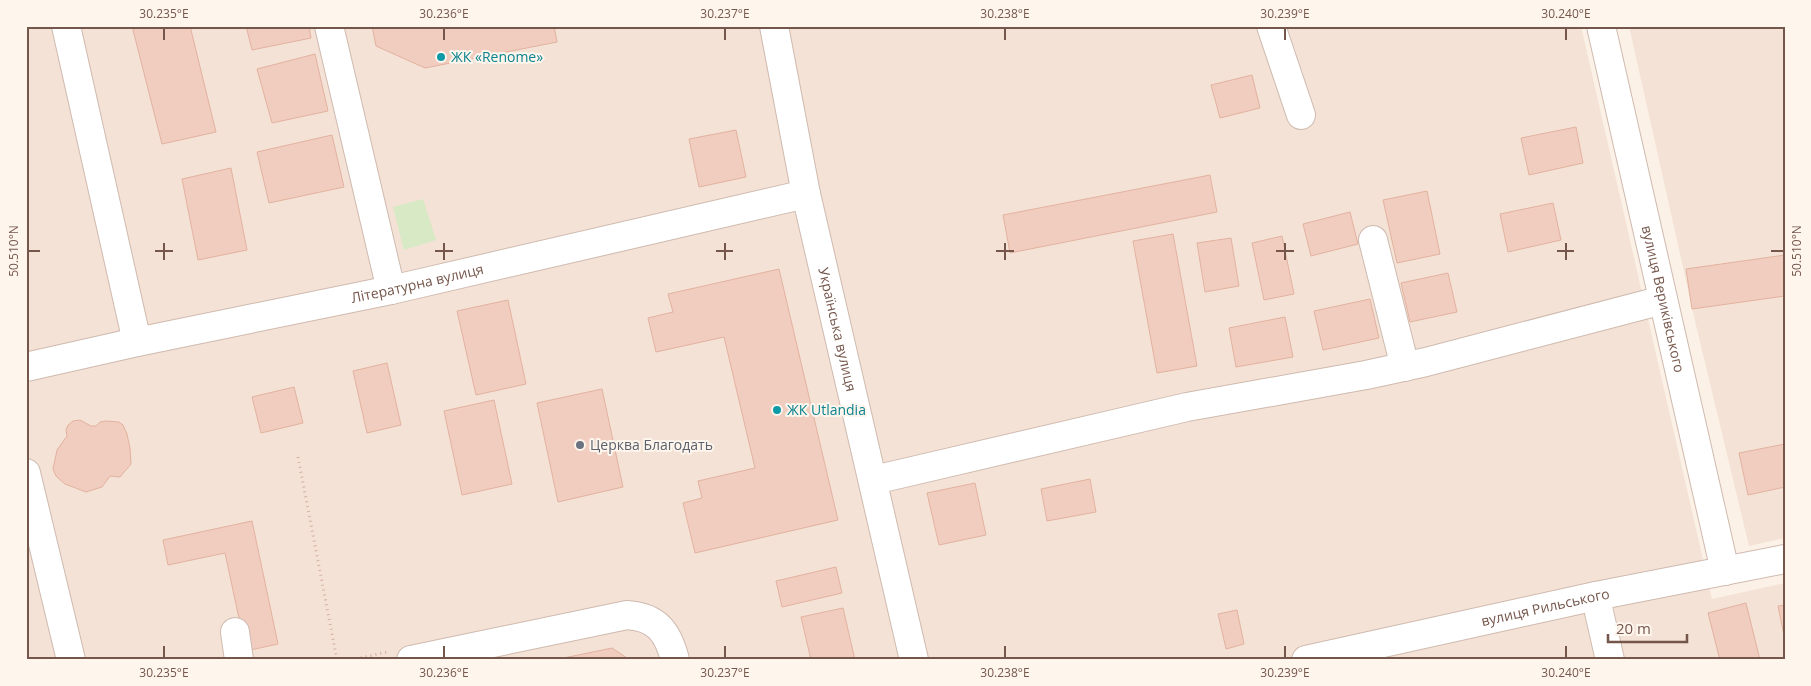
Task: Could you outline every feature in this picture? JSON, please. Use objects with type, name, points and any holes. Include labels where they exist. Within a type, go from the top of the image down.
[{"type":"street","points":[[66,26],[137,342]]},
{"type":"street","points":[[329,26],[391,290]]},
{"type":"street","name":"Українська вулиця","points":[[774,26],[806,194],[874,480],[914,660]]},
{"type":"street","points":[[1271,26],[1302,115]]},
{"type":"street","name":"вулиця Вериківського","points":[[1601,26],[1725,571]]},
{"type":"street","name":"Літературна вулиця","points":[[26,367],[137,342],[391,290],[806,194]]},
{"type":"street","points":[[1373,240],[1405,366]]},
{"type":"street","points":[[874,480],[1187,407],[1366,375],[1663,300]]},
{"type":"street","points":[[26,473],[71,660]]},
{"type":"street","name":"вулиця Рильського","points":[[1306,660],[1596,596],[1785,559]]},
{"type":"street","points":[[1596,596],[1610,660]]},
{"type":"street","points":[[411,660],[627,615],[644,618],[658,626],[669,641],[675,660]]},
{"type":"street","points":[[235,632],[240,660]]},
{"type":"path","points":[[298,457],[337,660]]},
{"type":"shaded area","points":[[26,26],[1581,26],[1712,599],[1785,583],[1785,660],[26,660]]},
{"type":"shaded area","points":[[1629,26],[1785,26],[1785,538],[1749,546],[1695,321]]},
{"type":"green space","points":[[423,199],[436,240],[404,250],[393,207]]},
{"type":"building","points":[[132,26],[190,26],[216,132],[162,144]]},
{"type":"building","points":[[246,26],[309,26],[311,38],[252,50]]},
{"type":"building","name":"ЖК «Renome»","points":[[372,26],[554,26],[557,42],[425,68],[376,46]]},
{"type":"building","points":[[315,54],[328,111],[272,123],[257,69]]},
{"type":"building","points":[[1252,75],[1260,108],[1220,118],[1211,85]]},
{"type":"building","points":[[1576,127],[1583,163],[1529,175],[1521,138]]},
{"type":"building","points":[[736,130],[746,177],[699,187],[689,139]]},
{"type":"building","points":[[332,135],[344,187],[269,203],[257,152]]},
{"type":"building","points":[[231,168],[247,250],[198,260],[182,179]]},
{"type":"building","points":[[1210,175],[1217,212],[1010,253],[1003,215]]},
{"type":"building","points":[[1427,191],[1440,254],[1397,263],[1383,200]]},
{"type":"building","points":[[1553,203],[1561,240],[1508,252],[1500,214]]},
{"type":"building","points":[[1350,212],[1358,244],[1311,256],[1303,224]]},
{"type":"building","points":[[1173,234],[1197,366],[1157,373],[1133,241]]},
{"type":"building","points":[[1282,236],[1294,294],[1264,300],[1252,243]]},
{"type":"building","points":[[1231,238],[1239,286],[1205,292],[1197,243]]},
{"type":"building","points":[[1785,255],[1785,296],[1692,309],[1686,269]]},
{"type":"building","name":"ЖК Utlandia","points":[[779,269],[838,520],[695,553],[683,503],[702,498],[698,481],[755,468],[724,337],[656,352],[648,318],[673,312],[668,294]]},
{"type":"building","points":[[1448,273],[1457,312],[1410,322],[1401,283]]},
{"type":"building","points":[[1370,299],[1379,338],[1323,350],[1314,311]]},
{"type":"building","points":[[508,300],[526,384],[476,395],[457,311]]},
{"type":"building","points":[[1285,317],[1293,357],[1236,367],[1229,328]]},
{"type":"building","points":[[387,363],[401,425],[367,433],[353,371]]},
{"type":"building","points":[[294,387],[303,423],[261,433],[252,397]]},
{"type":"building","name":"Церква Благодать","points":[[602,389],[623,487],[558,502],[537,403]]},
{"type":"building","points":[[494,400],[512,484],[462,495],[444,411]]},
{"type":"building","points":[[80,420],[91,426],[96,426],[100,422],[106,421],[119,422],[123,425],[127,434],[130,448],[131,464],[120,477],[110,476],[102,487],[86,492],[65,484],[56,476],[53,469],[57,450],[67,436],[66,430],[68,425],[73,421]]},
{"type":"building","points":[[1785,444],[1785,487],[1748,495],[1739,453]]},
{"type":"building","points":[[1090,479],[1096,512],[1047,521],[1041,489]]},
{"type":"building","points":[[975,483],[986,535],[939,545],[927,493]]},
{"type":"building","points":[[252,521],[278,644],[246,651],[225,553],[168,565],[163,540]]},
{"type":"building","points":[[836,567],[842,593],[782,607],[776,581]]},
{"type":"building","points":[[1746,603],[1760,660],[1720,660],[1708,613]]},
{"type":"building","points":[[1785,605],[1785,640],[1778,606]]},
{"type":"building","points":[[843,608],[855,660],[811,660],[801,617]]},
{"type":"building","points":[[1237,610],[1244,644],[1226,649],[1218,614]]},
{"type":"building","points":[[612,648],[630,660],[554,660]]},
{"type":"place","name":"ЖК «Renome»","points":[[441,57]]},
{"type":"place","name":"ЖК Utlandia","points":[[777,410]]},
{"type":"place","name":"Церква Благодать","points":[[580,445]]}]
